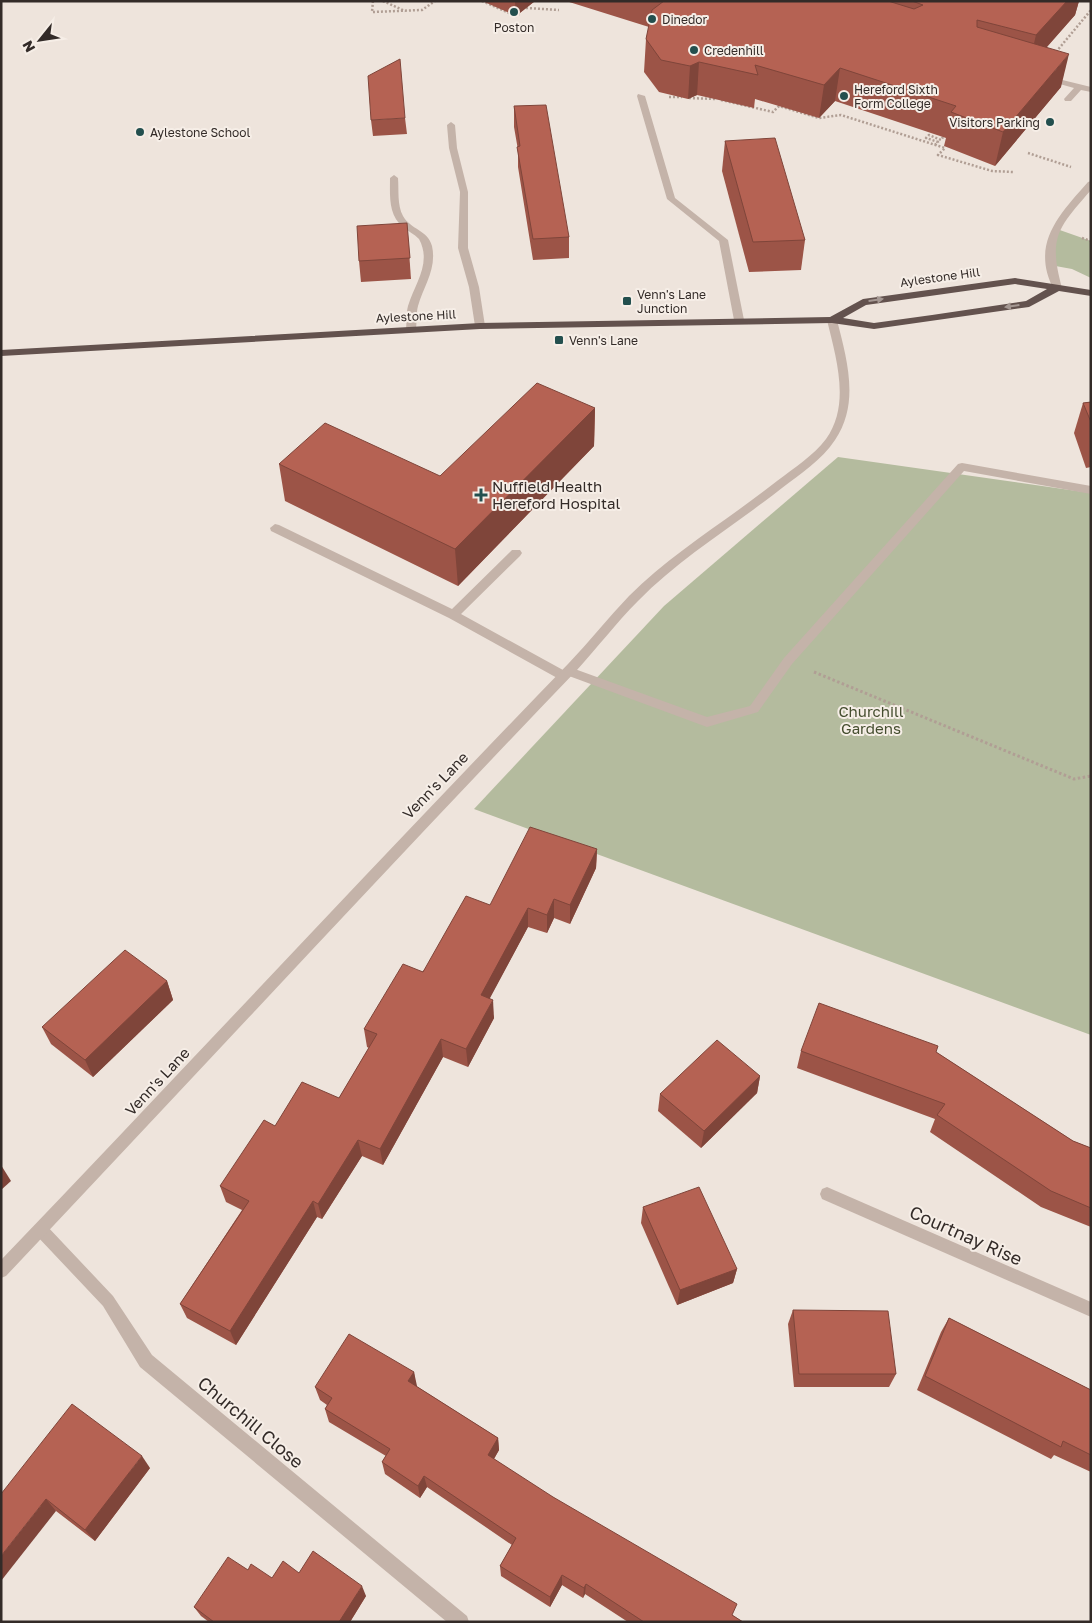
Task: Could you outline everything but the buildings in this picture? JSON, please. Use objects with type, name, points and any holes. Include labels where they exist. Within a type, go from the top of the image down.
[{"type":"highway","name":"Aylestone Hill","points":[[832,320],[863,302],[1015,281],[1091,293]]},
{"type":"highway","name":"Aylestone Hill","points":[[1,353],[480,326],[739,320],[832,320],[874,326],[1029,304],[1057,288]]},
{"type":"street","points":[[1037,75],[1091,90]]},
{"type":"street","points":[[1068,100],[1079,87]]},
{"type":"street","points":[[641,96],[670,199],[723,240],[739,320]]},
{"type":"street","points":[[451,126],[453,148],[464,192],[463,248],[474,287],[480,326]]},
{"type":"street","points":[[394,178],[396,210],[399,219],[406,226],[420,233],[425,238],[428,248],[426,280],[413,307],[412,329]]},
{"type":"street","points":[[1057,288],[1050,265],[1050,246],[1054,228],[1091,184]]},
{"type":"street","name":"Venn's Lane","points":[[1,1271],[399,846],[565,674],[634,598],[656,577],[768,494],[816,455],[832,438],[842,417],[847,387],[832,320]]},
{"type":"street","points":[[275,528],[453,615],[565,674],[708,722],[754,708],[788,661],[962,467],[1091,490]]},
{"type":"street","points":[[453,615],[516,553]]},
{"type":"street","name":"Courtnay Rise","points":[[827,1194],[1091,1310]]},
{"type":"street","name":"Churchill Close","points":[[41,1230],[108,1301],[146,1361],[461,1622]]},
{"type":"path","points":[[373,1],[372,12],[422,10],[435,1]]},
{"type":"path","points":[[383,1],[408,12]]},
{"type":"path","points":[[482,1],[516,16],[530,5]]},
{"type":"path","points":[[526,8],[559,10]]},
{"type":"path","points":[[1037,75],[1091,10]]},
{"type":"path","points":[[1047,49],[1056,52]]},
{"type":"path","points":[[641,96],[711,98],[773,112],[779,106],[819,118],[841,115],[945,148],[938,155],[992,171],[1013,172]]},
{"type":"path","points":[[936,145],[938,142],[926,138],[929,135],[941,140],[943,137]]},
{"type":"path","points":[[1028,153],[1073,167]]},
{"type":"path","points":[[788,661],[1074,779],[1091,776]]},
{"type":"green space","points":[[1054,228],[1091,241],[1091,278],[1072,269],[1050,265]]},
{"type":"green space","name":"Churchill Gardens","points":[[838,457],[1091,493],[1091,1035],[474,809],[664,606]]},
{"type":"place","name":"Poston","points":[[514,12]]},
{"type":"place","name":"Dinedor","points":[[652,19]]},
{"type":"place","name":"Credenhill","points":[[694,50]]},
{"type":"place","name":"Hereford Sixth Form College","points":[[844,96]]},
{"type":"place","name":"Visitors Parking","points":[[1050,122]]},
{"type":"place","name":"Aylestone School","points":[[140,132]]},
{"type":"place","name":"Venn's Lane Junction","points":[[627,301]]},
{"type":"place","name":"Venn's Lane","points":[[559,340]]},
{"type":"place","name":"Nuffield Health Hereford Hospital","points":[[481,495]]}]
